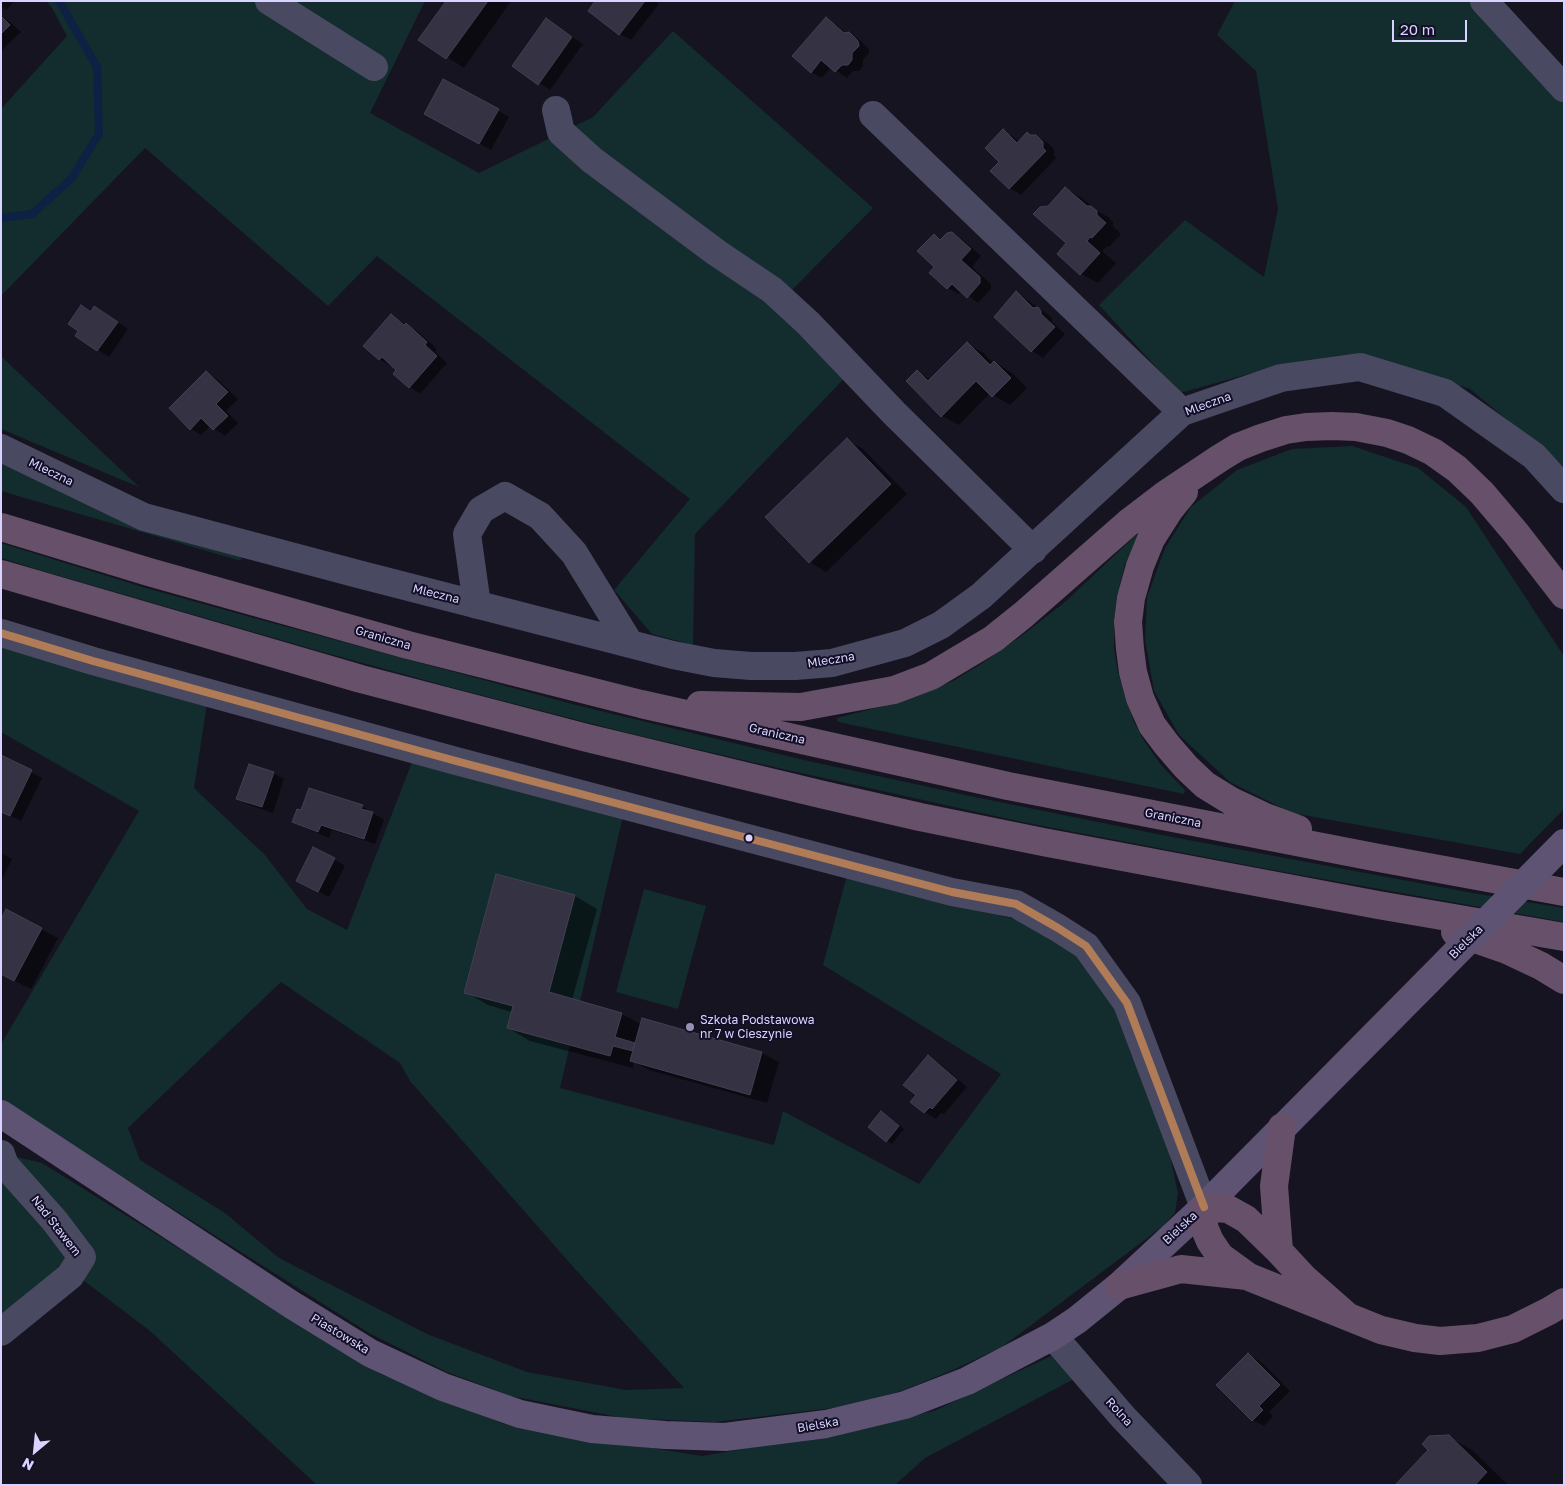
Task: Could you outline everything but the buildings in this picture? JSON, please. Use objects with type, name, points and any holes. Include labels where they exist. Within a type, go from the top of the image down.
[{"type":"highway","points":[[641,704],[801,707],[894,690],[931,676],[993,639],[1128,523],[1166,494],[1220,458],[1238,447],[1261,438],[1286,430],[1306,427],[1356,427],[1387,433],[1408,440],[1433,452],[1458,469],[1482,494],[1516,533],[1564,595]]},
{"type":"highway","points":[[1220,458],[1193,481],[1170,510],[1151,539],[1140,566],[1131,598],[1128,622],[1133,672],[1140,698],[1152,725],[1186,767],[1205,784],[1231,802],[1263,816],[1379,858]]},
{"type":"highway","name":"Graniczna","points":[[1,527],[149,572],[408,645],[641,704],[1008,786],[1564,892]]},
{"type":"highway","points":[[1,574],[361,679],[587,738],[929,819],[1378,905],[1564,937]]},
{"type":"highway","points":[[1378,905],[1508,950],[1564,980]]},
{"type":"highway","points":[[1279,1250],[1274,1186],[1282,1127]]},
{"type":"highway","points":[[1346,1315],[1304,1278],[1246,1218],[1228,1209],[1204,1207],[1204,1227],[1210,1241],[1220,1256],[1249,1277],[1381,1330],[1415,1338],[1440,1341],[1478,1338],[1513,1329],[1564,1302]]},
{"type":"highway","points":[[1119,1286],[1181,1269],[1249,1277]]},
{"type":"main road","name":"Bielska","points":[[725,1437],[826,1424],[905,1405],[967,1381],[1053,1336],[1077,1320],[1119,1286],[1204,1207],[1564,843]]},
{"type":"main road","name":"Piastowska","points":[[3,1119],[370,1353],[444,1387],[520,1414],[592,1429],[665,1436],[725,1437]]},
{"type":"street","points":[[269,1],[374,68]]},
{"type":"street","points":[[1484,1],[1564,88]]},
{"type":"street","points":[[556,110],[561,132],[592,160],[717,253],[772,290],[1032,550]]},
{"type":"street","points":[[873,115],[1182,412]]},
{"type":"street","name":"Mleczna","points":[[1,448],[144,517],[673,655],[714,663],[760,666],[795,666],[832,662],[905,643],[941,625],[981,596],[1182,412],[1281,378],[1360,367],[1445,393],[1534,456],[1564,489]]},
{"type":"street","points":[[478,605],[467,534],[481,510],[505,496],[540,516],[574,552],[630,644]]},
{"type":"street","points":[[1,632],[102,664],[456,761],[952,892],[1016,904],[1086,946],[1127,1003],[1204,1207]]},
{"type":"street","name":"Nad Stawem","points":[[1,1154],[5,1165],[54,1220],[82,1257],[70,1276],[1,1332]]},
{"type":"street","name":"Rolna","points":[[1053,1336],[1123,1418],[1188,1485]]},
{"type":"green space","points":[[46,1],[425,1],[370,113],[479,173],[593,117],[673,31],[873,208],[789,293],[862,360],[695,534],[693,645],[652,634],[614,590],[690,499],[377,256],[328,306],[145,148],[1,296],[1,109],[67,36],[52,8]]},
{"type":"green space","points":[[1235,1],[1499,1],[1564,70],[1564,467],[1470,389],[1362,354],[1263,370],[1180,393],[1099,305],[1185,220],[1264,277],[1278,209],[1256,71],[1217,35]]},
{"type":"green space","points":[[1,356],[139,487],[1,429]]},
{"type":"green space","points":[[1352,446],[1418,468],[1466,507],[1564,656],[1564,809],[1520,854],[1292,813],[1230,782],[1179,735],[1154,691],[1145,639],[1147,597],[1165,548],[1191,507],[1237,470],[1292,449]]},
{"type":"green space","points":[[1,452],[242,548],[241,561],[1,491]]},
{"type":"green space","points":[[1136,535],[1139,535],[1125,564],[1117,595],[1114,649],[1118,673],[1134,722],[1162,766],[1185,790],[1184,794],[838,722],[837,718],[918,695],[953,681],[984,662],[1065,602]]},
{"type":"green space","points":[[1,543],[146,588],[576,705],[804,760],[975,797],[1167,836],[1564,908],[1564,922],[1278,871],[1022,822],[624,732],[326,653],[39,570],[1,558]]},
{"type":"green space","points":[[1,646],[207,704],[194,788],[265,855],[307,909],[347,930],[412,762],[624,812],[560,1088],[774,1145],[783,1111],[919,1184],[1001,1074],[823,965],[848,871],[1017,920],[1047,936],[1076,956],[1118,1013],[1165,1133],[1178,1193],[1175,1213],[1162,1227],[1002,1347],[904,1390],[850,1406],[715,1422],[623,1418],[511,1396],[447,1372],[369,1333],[1,1100],[1,1044],[139,811],[1,732]],"holes":[[[281,982],[400,1063],[410,1081],[575,1269],[684,1388],[626,1390],[527,1372],[427,1334],[279,1258],[225,1213],[140,1160],[128,1128]]]},
{"type":"green space","points":[[644,889],[706,906],[678,1009],[616,992]]},
{"type":"green space","points":[[1,1153],[42,1163],[381,1374],[504,1424],[702,1456],[795,1440],[934,1411],[1051,1356],[1074,1379],[925,1458],[895,1485],[317,1485],[150,1331],[83,1280],[1,1324]]},
{"type":"waterway","points":[[1,218],[32,214],[71,179],[99,134],[97,67],[59,1]]},
{"type":"transit line","points":[[1,633],[93,661],[456,761],[952,892],[1016,904],[1086,946],[1127,1003],[1204,1207]]},
{"type":"place","name":"Szkoła Podstawowa nr 7 w Cieszynie","points":[[690,1027]]}]
